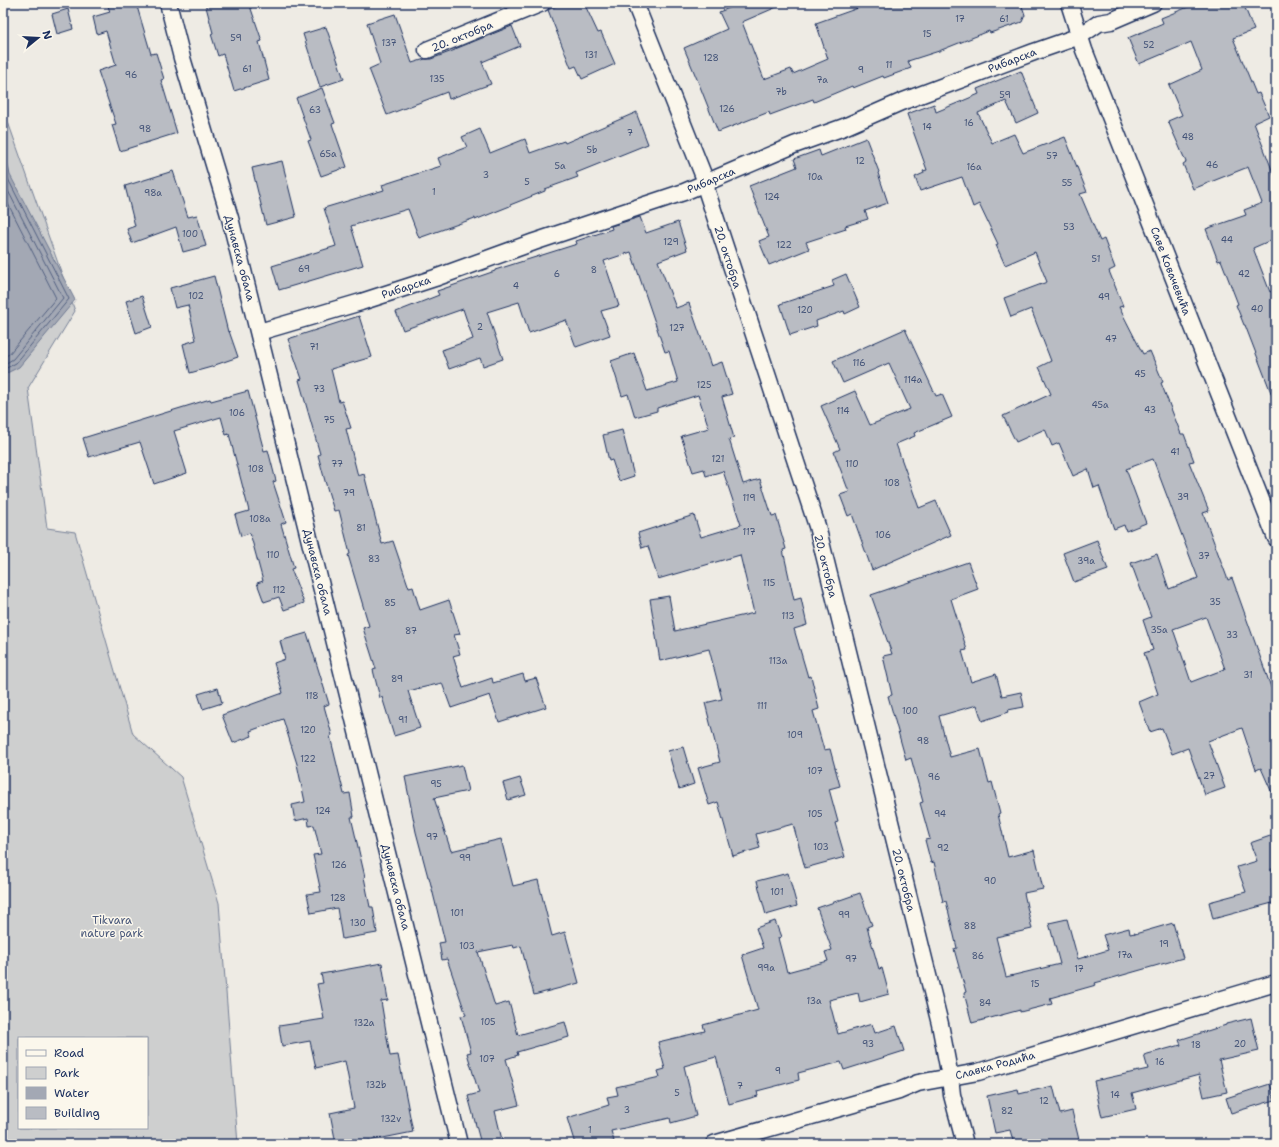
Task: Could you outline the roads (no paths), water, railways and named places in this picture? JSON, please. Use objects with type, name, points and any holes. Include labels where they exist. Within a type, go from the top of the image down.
[{"type":"street","name":"Дунавска обала","points":[[168,3],[182,58],[230,218],[459,1144]]},
{"type":"street","name":"20. октобра","points":[[426,50],[542,3]]},
{"type":"street","name":"20. октобра","points":[[635,3],[706,182],[707,192],[817,526],[940,1024],[952,1095],[964,1144]]},
{"type":"street","name":"Саве Ковачевића","points":[[1068,3],[1084,50],[1276,538]]},
{"type":"street","name":"Рибарска","points":[[259,332],[434,278],[534,242],[684,192],[794,145],[844,127],[901,102],[1080,36],[1099,23],[1111,21],[1153,3]]},
{"type":"street","name":"Славка Родића","points":[[714,1144],[899,1091],[918,1083],[978,1072],[1276,983]]},
{"type":"water","points":[[3,143],[10,175],[75,300],[19,367],[3,375]]},
{"type":"park label","name":"Tikvara nature park","points":[[112,926]]}]
